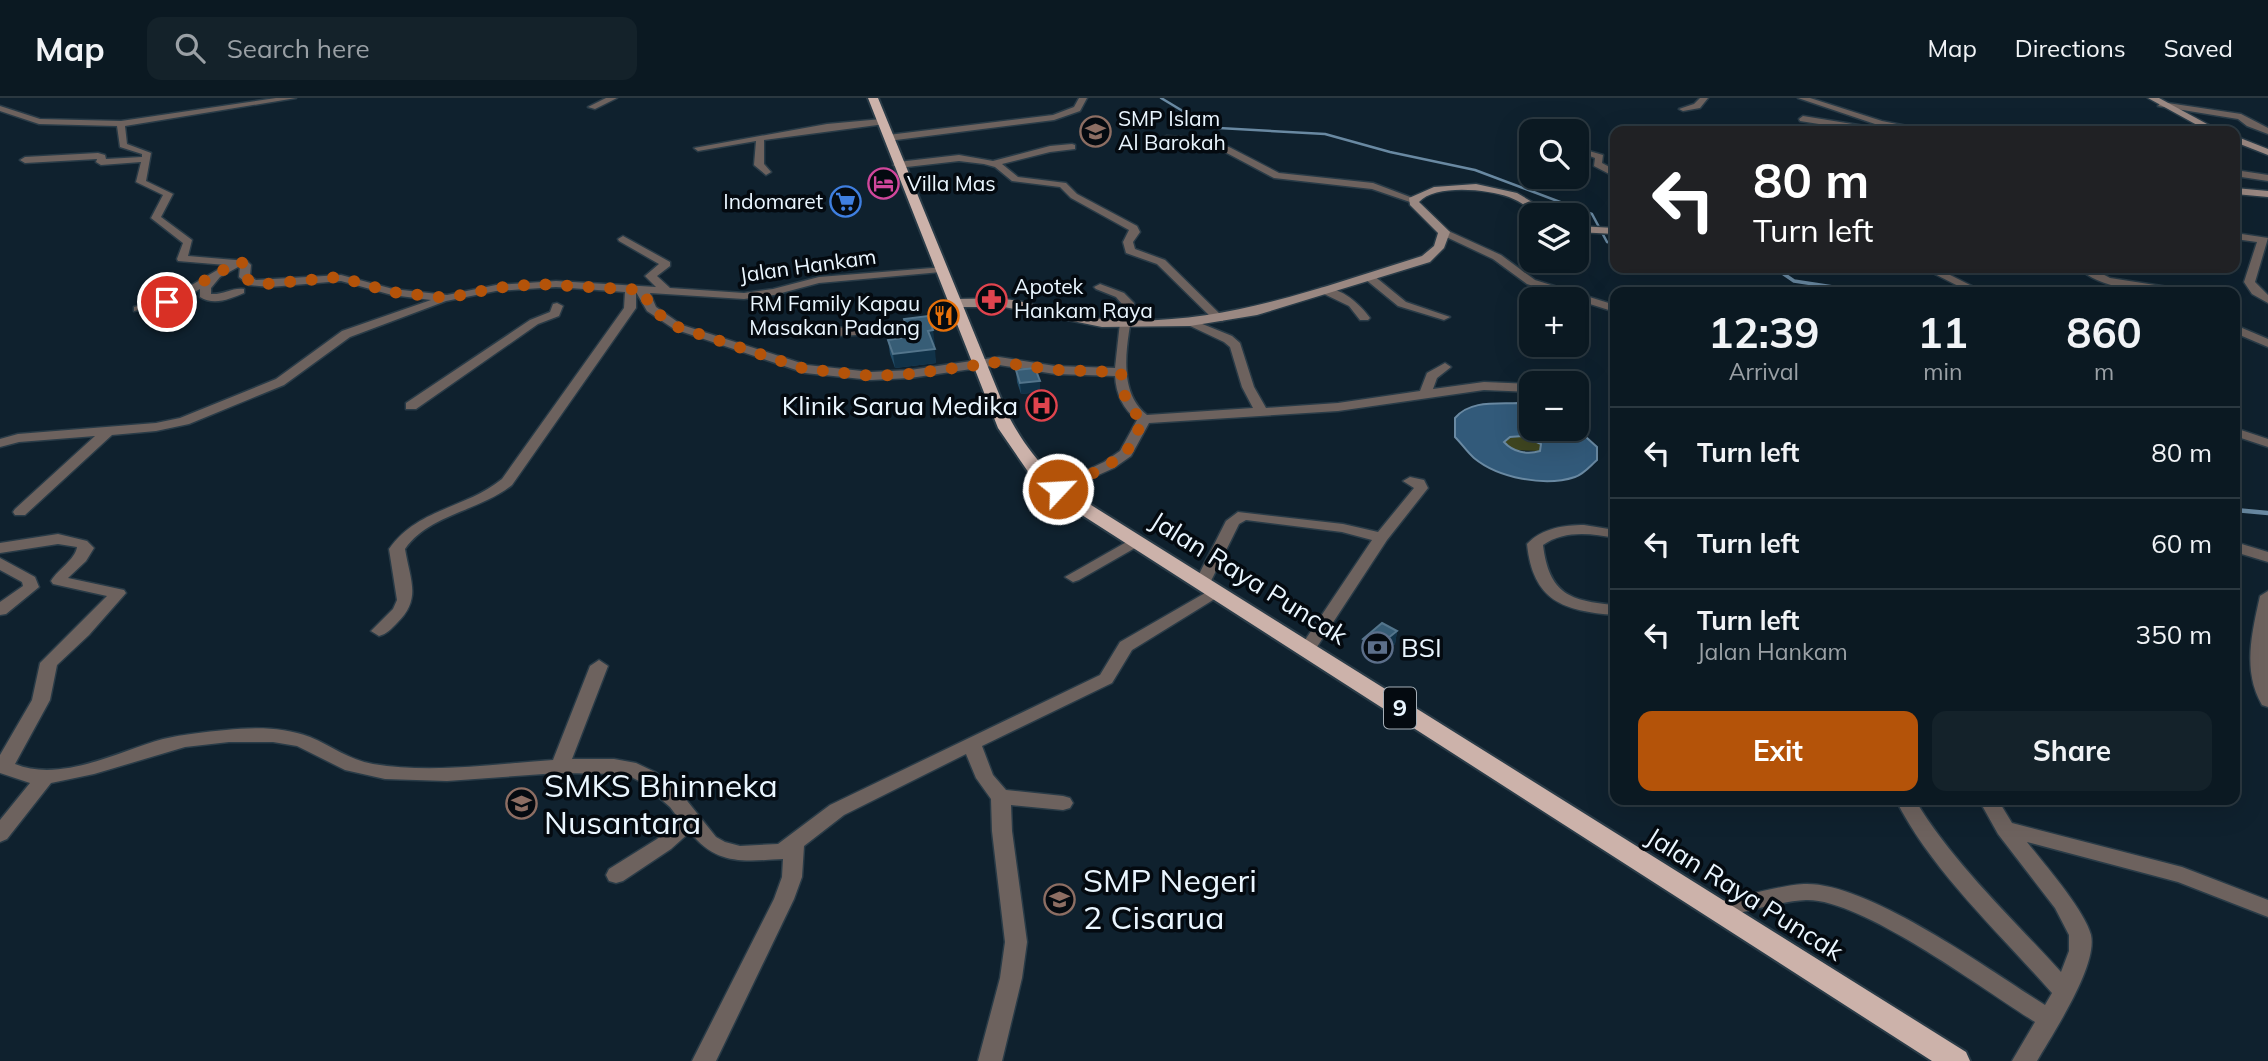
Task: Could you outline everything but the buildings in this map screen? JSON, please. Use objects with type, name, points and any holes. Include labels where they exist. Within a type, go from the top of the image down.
[{"type":"highway","name":"Jalan Raya Puncak","points":[[873,98],[979,363],[1016,444],[1034,468],[1058,489],[1137,541],[1956,1061]]},
{"type":"main road","points":[[2156,101],[2205,126]]},
{"type":"main road","points":[[2240,141],[2268,152]]},
{"type":"main road","points":[[959,313],[1000,302],[1077,319],[1125,324],[1219,319],[1426,259],[1437,249],[1444,232],[1419,210],[1413,200],[1423,193],[1462,186],[1488,188],[1529,203]]},
{"type":"main road","points":[[2240,191],[2268,194]]},
{"type":"main road","points":[[1589,230],[1610,231]]},
{"type":"street","points":[[0,108],[39,121],[121,124],[255,101],[292,98]]},
{"type":"street","points":[[592,107],[613,98]]},
{"type":"street","points":[[888,138],[1054,117],[1077,109],[1083,98]]},
{"type":"street","points":[[1802,98],[1900,126]]},
{"type":"street","points":[[2156,101],[2241,117],[2268,131]]},
{"type":"street","points":[[1683,110],[1703,104]]},
{"type":"street","points":[[1803,119],[1846,126]]},
{"type":"street","points":[[698,148],[827,127],[882,122]]},
{"type":"street","points":[[121,124],[123,145],[146,152],[147,159],[140,180],[168,194],[156,218],[188,242],[182,259],[239,261]]},
{"type":"street","points":[[760,138],[759,165],[766,172]]},
{"type":"street","points":[[1167,139],[1195,141],[1226,149],[1277,176],[1373,186],[1413,200]]},
{"type":"street","points":[[898,165],[959,158],[994,163],[1050,149],[1072,148]]},
{"type":"street","points":[[1589,153],[1600,157],[1597,164],[1610,171]]},
{"type":"street","points":[[25,160],[98,156],[102,157],[101,162],[147,159]]},
{"type":"street","points":[[994,163],[1013,178],[1063,185],[1074,196],[1133,228],[1135,232],[1128,242],[1130,251],[1161,262],[1200,297],[1219,319]]},
{"type":"street","points":[[2240,174],[2268,178]]},
{"type":"street","points":[[1444,232],[1497,257],[1531,282],[1610,307]]},
{"type":"street","points":[[2240,237],[2265,242],[2249,282],[2251,287],[2268,300]]},
{"type":"street","points":[[623,239],[666,264],[650,276],[667,291]]},
{"type":"street","points":[[138,309],[175,299],[239,261]]},
{"type":"street","name":"Jalan Hankam","points":[[239,261],[246,265],[244,277],[258,284],[339,277],[392,292],[447,298],[504,286],[585,285],[718,295],[757,295],[820,280],[941,270]]},
{"type":"street","points":[[1938,273],[1968,287]]},
{"type":"street","points":[[2094,273],[2111,282],[2146,287]]},
{"type":"street","points":[[218,274],[205,288],[206,297],[223,298],[240,291]]},
{"type":"street","points":[[1369,277],[1402,304],[1444,317]]},
{"type":"street","points":[[411,406],[534,322],[555,314],[557,306],[585,285]]},
{"type":"street","points":[[1100,287],[1127,300],[1125,324],[1121,334],[1122,388],[1131,411],[1144,419],[1338,407],[1484,386],[1519,387]]},
{"type":"street","points":[[637,289],[651,309],[678,327],[805,369],[872,376],[1008,362],[1055,370],[1121,372]]},
{"type":"street","points":[[379,631],[400,611],[405,600],[397,549],[400,543],[418,527],[487,498],[507,482],[630,308],[637,289]]},
{"type":"street","points":[[1324,290],[1353,304],[1364,318]]},
{"type":"street","points":[[0,443],[18,438],[171,424],[227,406],[291,376],[346,334],[447,298]]},
{"type":"street","points":[[836,332],[935,322],[959,313]]},
{"type":"street","points":[[1190,322],[1228,339],[1236,346],[1248,387],[1262,412]]},
{"type":"street","points":[[2240,331],[2268,343]]},
{"type":"street","points":[[1425,395],[1431,376],[1445,367]]},
{"type":"street","points":[[1058,489],[1102,469],[1126,453],[1144,419]]},
{"type":"street","points":[[20,512],[109,430]]},
{"type":"street","points":[[2240,434],[2268,443]]},
{"type":"street","points":[[1307,649],[1381,538],[1421,488],[1419,483],[1410,481]]},
{"type":"street","points":[[0,548],[58,540],[82,544],[86,548],[84,556],[61,576],[59,581],[70,586],[118,593],[49,663],[41,701],[5,762],[6,768],[15,773],[46,776],[81,770],[169,743],[247,736],[303,742],[341,761],[383,772],[423,774],[608,765],[629,768],[657,784],[709,842],[730,852],[774,853],[794,844],[837,810],[1110,676],[1126,646],[1211,587],[1233,521],[1243,515],[1343,528],[1381,538]]},
{"type":"street","points":[[1610,533],[1579,529],[1554,535],[1535,544],[1539,575],[1557,597],[1579,605],[1610,609]]},
{"type":"street","points":[[1073,577],[1137,541]]},
{"type":"street","points":[[2240,549],[2266,560]]},
{"type":"street","points":[[0,564],[29,580],[31,587],[0,610]]},
{"type":"street","points":[[2268,596],[2260,626],[2259,648],[2259,674],[2268,701]]},
{"type":"street","points":[[560,767],[599,666]]},
{"type":"street","points":[[971,743],[985,778],[1001,797],[1002,831],[1016,942],[990,1061]]},
{"type":"street","points":[[0,834],[46,776]]},
{"type":"street","points":[[1001,797],[1063,803]]},
{"type":"street","points":[[1908,805],[1923,830],[1957,872],[2065,992]]},
{"type":"street","points":[[1992,805],[2005,829],[2062,902],[2080,935],[2080,951],[2065,992],[2024,1061]]},
{"type":"street","points":[[616,875],[664,844],[691,820]]},
{"type":"street","points":[[2005,829],[2182,875],[2268,909]]},
{"type":"street","points":[[704,1061],[784,899],[792,877],[794,844]]},
{"type":"street","points":[[1717,910],[1806,892],[1836,896],[1868,909],[1921,938],[2050,1020]]},
{"type":"green space","points":[[1519,437],[1519,441],[1534,441],[1541,444],[1540,451],[1514,450],[1504,439]]},
{"type":"water","points":[[1493,403],[1519,403],[1519,436],[1510,437],[1504,442],[1512,448],[1525,453],[1535,452],[1540,451],[1541,444],[1534,441],[1589,440],[1597,447],[1597,460],[1578,476],[1550,481],[1522,479],[1484,465],[1471,456],[1455,437],[1455,418],[1468,408]]},
{"type":"waterway","points":[[1161,98],[1196,119],[1219,128],[1325,134],[1390,152],[1475,170],[1592,214],[1607,242],[1610,243]]},
{"type":"waterway","points":[[1782,273],[1794,281],[1833,287]]},
{"type":"waterway","points":[[2240,510],[2268,513]]},
{"type":"place","name":"SMP Islam Al Barokah","points":[[1095,131]]},
{"type":"place","name":"Villa Mas","points":[[884,184]]},
{"type":"place","name":"Indomaret","points":[[846,202]]},
{"type":"place","name":"Apotek Hankam Raya","points":[[991,299]]},
{"type":"place","name":"RM Family Kapau Masakan Padang","points":[[943,316]]},
{"type":"place","name":"Klinik Sarua Medika","points":[[1041,406]]},
{"type":"place","name":"BSI","points":[[1378,648]]},
{"type":"place","name":"SMKS Bhinneka Nusantara","points":[[521,804]]},
{"type":"place","name":"SMP Negeri 2 Cisarua","points":[[1060,899]]},
{"type":"route","points":[[167,302],[239,261],[246,265],[244,277],[258,284],[339,277],[383,290],[431,297],[447,298],[512,286],[585,285],[643,290],[651,309],[667,322],[732,347],[805,369],[872,376],[1008,362],[1072,372],[1121,372],[1122,388],[1131,411],[1144,419],[1132,447],[1109,465],[1058,489]]}]
